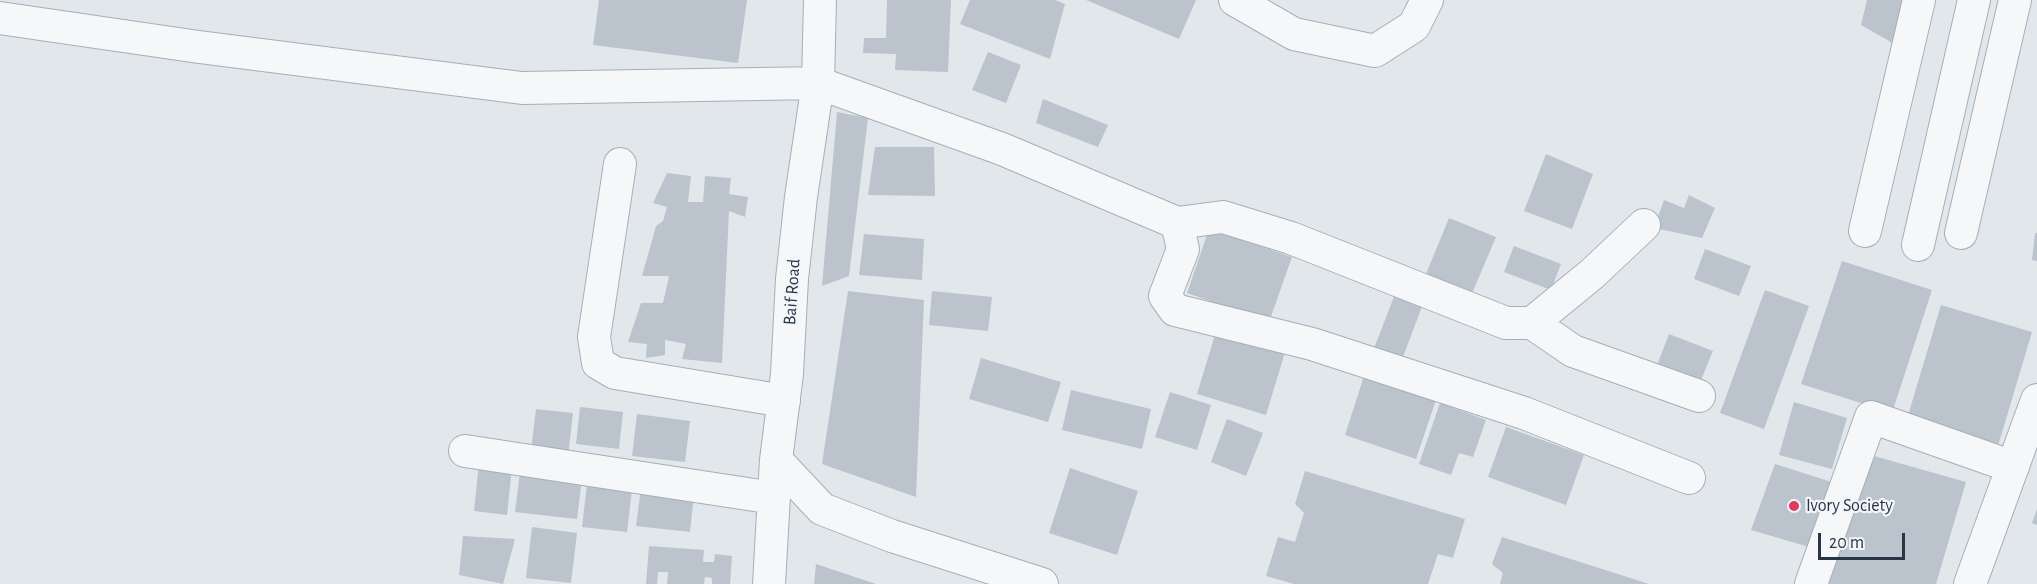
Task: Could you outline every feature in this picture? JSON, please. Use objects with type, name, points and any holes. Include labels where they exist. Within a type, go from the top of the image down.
[{"type":"street","name":"Baif Road","points":[[770,584],[776,460],[784,401],[801,197],[818,83],[820,0]]},
{"type":"street","points":[[1235,0],[1294,34],[1375,51],[1414,26],[1427,0]]},
{"type":"street","points":[[1865,231],[1919,0]]},
{"type":"street","points":[[1918,244],[1974,0]]},
{"type":"street","points":[[1961,233],[2015,0]]},
{"type":"street","points":[[0,18],[199,47],[522,88],[818,83],[1002,149],[1177,222],[1223,217],[1291,238],[1506,323],[1532,323],[1573,351],[1699,396]]},
{"type":"street","points":[[620,165],[594,337],[597,363],[615,373],[784,401]]},
{"type":"street","points":[[1177,222],[1183,249],[1165,296],[1175,310],[1312,344],[1524,413],[1689,478]]},
{"type":"street","points":[[1532,323],[1592,274],[1644,225]]},
{"type":"street","points":[[1970,584],[2037,400]]},
{"type":"street","points":[[1811,584],[1870,417],[2013,466]]},
{"type":"street","points":[[465,451],[774,498]]},
{"type":"street","points":[[776,460],[822,509],[892,536],[1042,584]]},
{"type":"building","points":[[599,0],[747,0],[738,63],[593,45]]},
{"type":"building","points":[[887,0],[951,0],[948,72],[895,70],[896,54],[863,53],[864,38],[886,38]]},
{"type":"building","points":[[970,0],[1055,0],[1065,4],[1050,59],[960,24]]},
{"type":"building","points":[[1086,0],[1196,0],[1179,39]]},
{"type":"building","points":[[1867,0],[1909,0],[1896,45],[1861,25]]},
{"type":"building","points":[[988,52],[1021,65],[1006,103],[972,90]]},
{"type":"building","points":[[1043,99],[1108,125],[1098,147],[1036,123]]},
{"type":"building","points":[[837,112],[868,118],[849,276],[822,286]]},
{"type":"building","points":[[875,147],[934,147],[935,196],[868,195]]},
{"type":"building","points":[[1546,154],[1593,174],[1572,229],[1524,211]]},
{"type":"building","points":[[667,173],[691,176],[688,202],[703,202],[705,176],[731,178],[729,194],[748,197],[745,217],[729,211],[722,363],[682,359],[686,344],[665,340],[665,355],[646,358],[647,344],[628,342],[641,303],[663,303],[669,276],[642,276],[656,226],[663,221],[667,207],[653,203]]},
{"type":"building","points":[[1689,195],[1715,208],[1702,238],[1654,228],[1664,200],[1684,208]]},
{"type":"building","points":[[1449,218],[1496,237],[1470,298],[1424,279]]},
{"type":"building","points":[[1209,229],[1292,257],[1269,322],[1187,293]]},
{"type":"building","points":[[2035,233],[2037,233],[2037,261],[2032,260]]},
{"type":"building","points":[[864,234],[924,239],[922,280],[859,275]]},
{"type":"building","points":[[1514,246],[1561,264],[1551,290],[1504,272]]},
{"type":"building","points":[[1705,249],[1751,266],[1739,296],[1694,279]]},
{"type":"building","points":[[1842,261],[1932,290],[1892,413],[1801,384]]},
{"type":"building","points":[[1765,290],[1809,306],[1764,429],[1720,413]]},
{"type":"building","points":[[848,291],[924,300],[916,497],[822,464]]},
{"type":"building","points":[[932,291],[992,297],[988,331],[929,325]]},
{"type":"building","points":[[1395,294],[1423,304],[1401,362],[1373,351]]},
{"type":"building","points":[[1941,305],[2032,332],[1998,446],[1907,419]]},
{"type":"building","points":[[1217,328],[1286,349],[1266,415],[1197,394]]},
{"type":"building","points":[[1669,334],[1713,351],[1699,385],[1656,368]]},
{"type":"building","points":[[981,358],[1061,382],[1048,422],[969,399]]},
{"type":"building","points":[[1364,376],[1436,400],[1416,459],[1345,435]]},
{"type":"building","points":[[1071,390],[1151,409],[1142,449],[1062,430]]},
{"type":"building","points":[[1170,392],[1211,405],[1197,450],[1155,437]]},
{"type":"building","points":[[1794,402],[1847,418],[1832,469],[1779,455]]},
{"type":"building","points":[[1440,403],[1486,420],[1473,457],[1459,453],[1451,475],[1419,464]]},
{"type":"building","points":[[580,407],[623,412],[619,449],[576,444]]},
{"type":"building","points":[[536,409],[573,413],[568,456],[531,451]]},
{"type":"building","points":[[637,414],[690,421],[685,462],[632,456]]},
{"type":"building","points":[[1227,419],[1263,433],[1246,476],[1211,462]]},
{"type":"building","points":[[1506,427],[1584,455],[1566,505],[1488,477]]},
{"type":"building","points":[[1867,454],[1966,482],[1936,584],[1829,584]]},
{"type":"building","points":[[479,463],[512,467],[507,515],[474,511]]},
{"type":"building","points":[[521,464],[583,471],[577,519],[515,512]]},
{"type":"building","name":"Ivory Society","points":[[1775,464],[1835,483],[1816,549],[1751,530]]},
{"type":"building","points":[[1070,468],[1138,491],[1117,555],[1049,533]]},
{"type":"building","points":[[1305,471],[1465,519],[1453,558],[1438,554],[1428,584],[1294,584],[1266,576],[1278,537],[1295,542],[1304,513],[1295,504]]},
{"type":"building","points":[[588,476],[633,481],[627,532],[582,527]]},
{"type":"building","points":[[641,488],[694,494],[690,532],[636,526]]},
{"type":"building","points":[[2037,509],[2037,525],[2032,523]]},
{"type":"building","points":[[532,527],[577,533],[571,583],[526,578]]},
{"type":"building","points":[[463,536],[515,539],[503,584],[459,575]]},
{"type":"building","points":[[1502,537],[1649,584],[1500,584],[1503,573],[1492,564]]},
{"type":"building","points":[[649,546],[704,550],[703,562],[714,562],[715,554],[732,556],[730,584],[712,584],[712,578],[705,577],[704,584],[667,584],[668,572],[658,572],[657,584],[646,584]]},
{"type":"building","points":[[816,564],[876,584],[814,584]]},
{"type":"place","name":"Ivory Society","points":[[1794,506]]}]
